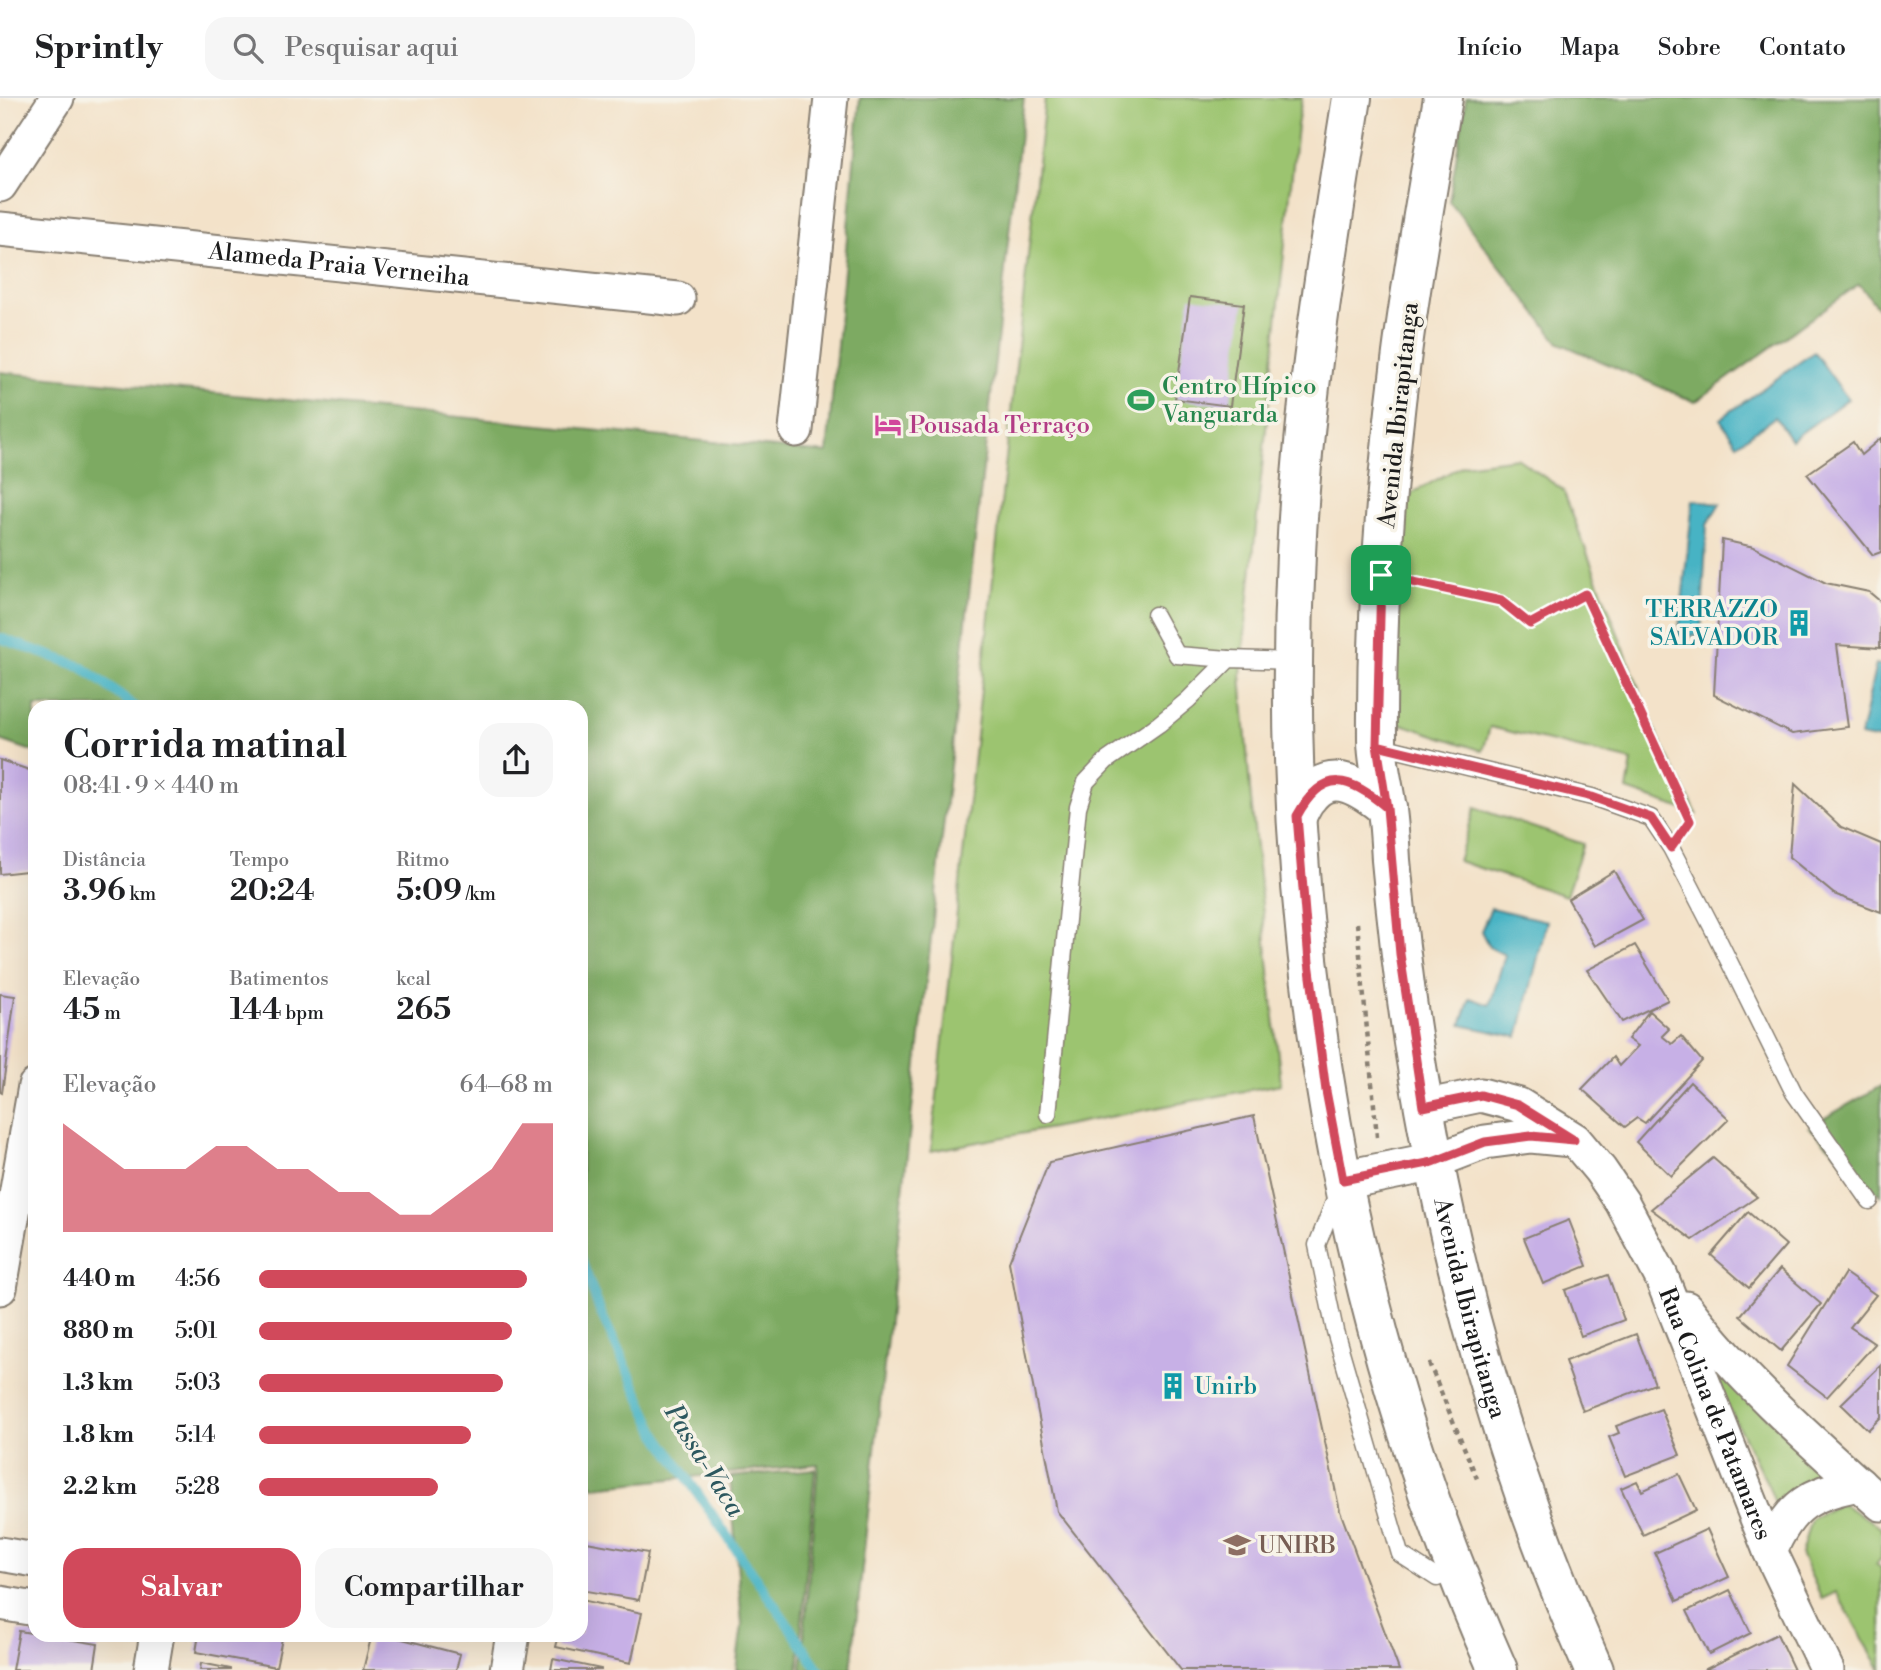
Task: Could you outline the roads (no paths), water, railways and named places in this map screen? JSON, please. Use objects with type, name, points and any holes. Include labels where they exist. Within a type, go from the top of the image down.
[{"type":"main road","points":[[1352,98],[1329,246],[1303,452],[1296,555],[1293,661],[1297,816],[1309,962],[1326,1091],[1343,1180],[1386,1362],[1425,1484],[1498,1670]]},
{"type":"main road","name":"Avenida Ibirapitanga","points":[[1443,98],[1401,358],[1390,457],[1381,575],[1377,745],[1387,808],[1400,954],[1423,1107],[1472,1329],[1538,1531],[1594,1670]]},
{"type":"main road","points":[[1297,816],[1316,788],[1345,782],[1358,786],[1387,808]]},
{"type":"main road","points":[[1343,1180],[1433,1162]]},
{"type":"street","points":[[0,184],[57,98]]},
{"type":"street","points":[[796,430],[831,98]]},
{"type":"street","name":"Alameda Praia Verneiha","points":[[0,229],[678,299]]},
{"type":"street","name":"Rua Colina de Patamares","points":[[1423,1107],[1481,1095],[1518,1105],[1574,1140],[1600,1170],[1622,1202],[1661,1276],[1770,1551],[1827,1670]]},
{"type":"street","points":[[0,1288],[28,1126]]},
{"type":"street","points":[[1433,1162],[1485,1142],[1531,1136],[1574,1140]]},
{"type":"street","name":"Rua Colina de Patamares","points":[[1661,1276],[1715,1346],[1749,1383],[1870,1494]]},
{"type":"street","name":"Rua Colina de Patamares","points":[[1770,1551],[1781,1527],[1794,1510],[1834,1489],[1870,1494]]},
{"type":"street","points":[[0,1554],[28,1559]]},
{"type":"street","points":[[0,1603],[28,1608]]},
{"type":"street","points":[[150,1670],[155,1642]]},
{"type":"street","points":[[507,1670],[512,1642]]},
{"type":"lane","points":[[1155,615],[1177,655],[1293,661]]},
{"type":"lane","points":[[1048,1114],[1078,807],[1086,782],[1106,761],[1188,700],[1229,659]]},
{"type":"lane","points":[[1377,745],[1604,801],[1651,818],[1671,848],[1794,1093],[1870,1201]]},
{"type":"water","points":[[1814,352],[1848,399],[1791,440],[1775,417],[1737,444],[1720,419]]},
{"type":"water","points":[[1693,500],[1720,503],[1707,525],[1701,634],[1678,639]]},
{"type":"water","points":[[1876,664],[1881,665],[1881,740],[1860,736]]},
{"type":"water","points":[[1491,908],[1547,921],[1518,1037],[1461,1025],[1470,998],[1490,1005],[1505,955],[1489,947],[1481,931]]},
{"type":"waterway","name":"Passa-Vaca","points":[[0,638],[82,667],[126,700]]},
{"type":"waterway","name":"Passa-Vaca","points":[[588,1279],[657,1434],[819,1670]]},
{"type":"place","name":"Centro Hípico Vanguarda","points":[[1141,400]]},
{"type":"place","name":"Pousada Terraço","points":[[888,425]]},
{"type":"place","name":"TERRAZZO SALVADOR","points":[[1799,623]]},
{"type":"place","name":"Unirb","points":[[1173,1386]]},
{"type":"place","name":"UNIRB","points":[[1237,1545]]}]
